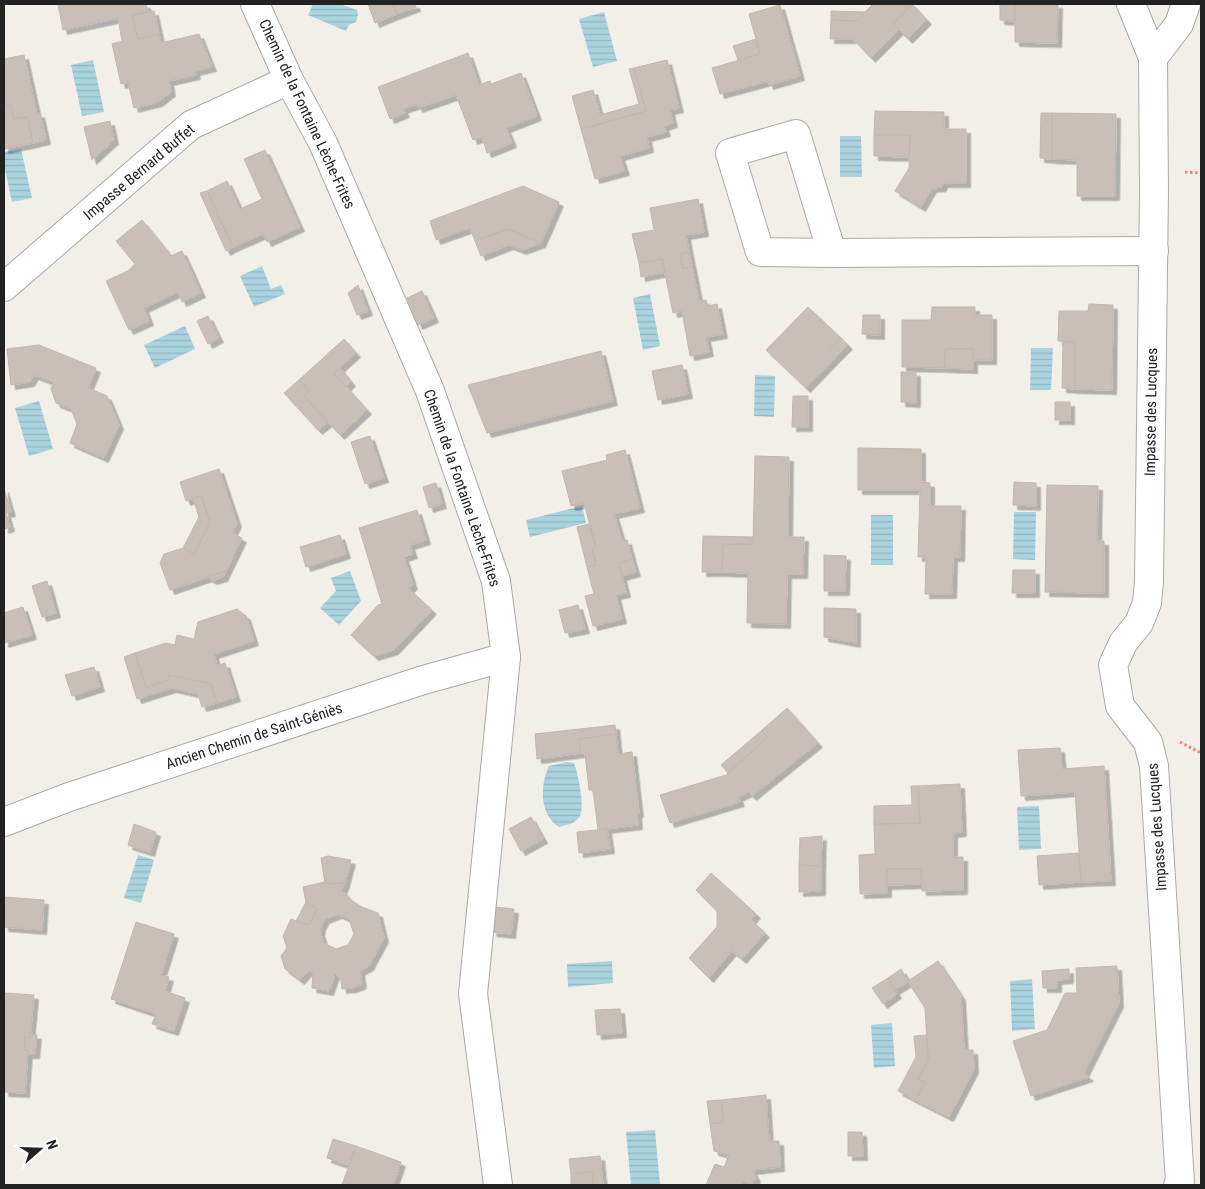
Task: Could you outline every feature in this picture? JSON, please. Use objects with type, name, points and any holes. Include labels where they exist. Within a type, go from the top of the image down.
[{"type":"street","name":"Chemin de la Fontaine Lèche-Frites","points":[[255,4],[289,80],[323,144],[430,391],[496,581],[506,657],[473,994],[498,1185]]},
{"type":"street","name":"Impasse des Lucques","points":[[1131,4],[1154,58],[1154,250],[1149,581],[1146,603],[1139,623],[1123,642],[1113,665],[1120,706],[1148,742],[1154,766],[1180,1184]]},
{"type":"street","points":[[1154,58],[1179,24],[1186,4]]},
{"type":"street","name":"Impasse Bernard Buffet","points":[[4,287],[191,125],[289,80]]},
{"type":"street","points":[[832,253],[796,134],[730,153],[760,252],[832,253],[1154,250]]},
{"type":"street","name":"Ancien Chemin de Saint-Géniès","points":[[4,822],[69,797],[391,691],[506,657]]},
{"type":"water","points":[[313,4],[340,4],[357,10],[356,22],[349,25],[346,31],[308,15]]},
{"type":"water","points":[[604,12],[617,61],[593,67],[579,19]]},
{"type":"water","points":[[93,60],[104,112],[82,116],[71,65]]},
{"type":"water","points":[[840,136],[861,136],[862,177],[840,177]]},
{"type":"water","points":[[21,149],[32,198],[12,202],[4,165],[4,152]]},
{"type":"water","points":[[262,266],[271,289],[281,285],[285,294],[254,307],[240,276]]},
{"type":"water","points":[[650,294],[660,346],[643,350],[633,298]]},
{"type":"water","points":[[185,326],[195,349],[155,368],[144,345]]},
{"type":"water","points":[[1031,348],[1053,348],[1051,390],[1030,390]]},
{"type":"water","points":[[755,375],[775,376],[774,417],[754,416]]},
{"type":"water","points":[[39,401],[53,449],[29,456],[15,408]]},
{"type":"water","points":[[582,506],[586,523],[530,537],[526,520]]},
{"type":"water","points":[[1014,512],[1036,512],[1035,560],[1013,559]]},
{"type":"water","points":[[871,515],[893,515],[893,565],[871,565]]},
{"type":"water","points":[[350,571],[361,601],[339,625],[320,608],[336,591],[331,578]]},
{"type":"water","points":[[567,762],[574,763],[576,768],[582,805],[580,816],[576,821],[559,827],[548,815],[543,799],[543,790],[549,766]]},
{"type":"water","points":[[1039,806],[1041,849],[1019,850],[1017,807]]},
{"type":"water","points":[[138,855],[154,860],[141,903],[124,898]]},
{"type":"water","points":[[612,961],[613,983],[568,987],[567,964]]},
{"type":"water","points":[[1032,979],[1035,1029],[1012,1031],[1010,981]]},
{"type":"water","points":[[892,1023],[895,1066],[874,1068],[871,1025]]},
{"type":"water","points":[[655,1130],[660,1185],[631,1185],[626,1132]]},
{"type":"building","points":[[58,4],[146,4],[148,12],[132,15],[138,39],[159,34],[161,43],[199,34],[212,67],[195,71],[196,75],[169,81],[171,92],[158,102],[134,108],[128,82],[121,84],[112,44],[122,41],[118,18],[63,30]]},
{"type":"building","points":[[368,4],[393,4],[397,14],[375,23]]},
{"type":"building","points":[[393,4],[415,4],[416,7],[397,14]]},
{"type":"building","points":[[873,4],[913,4],[893,24],[899,30],[871,58],[853,39],[830,39],[831,20],[856,21]]},
{"type":"building","points":[[912,4],[927,20],[908,39],[893,24]]},
{"type":"building","points":[[1000,4],[1015,4],[1015,21],[1000,20]]},
{"type":"building","points":[[1015,4],[1058,4],[1057,43],[1015,42]]},
{"type":"building","points":[[780,5],[800,76],[769,85],[768,81],[720,94],[712,68],[760,54],[749,14]]},
{"type":"building","points":[[154,11],[159,34],[138,39],[132,15]]},
{"type":"building","points":[[831,11],[865,12],[856,21],[831,20]]},
{"type":"building","points":[[756,39],[760,54],[738,60],[733,46]]},
{"type":"building","points":[[468,53],[479,85],[490,81],[491,84],[521,73],[537,116],[506,128],[512,143],[487,153],[482,137],[473,140],[456,95],[418,108],[417,104],[403,109],[405,113],[390,119],[378,87]]},
{"type":"building","points":[[24,55],[37,114],[40,113],[46,140],[33,143],[27,117],[14,119],[11,105],[4,107],[4,59]]},
{"type":"building","points":[[667,60],[679,108],[670,110],[673,123],[664,126],[666,132],[647,137],[649,148],[620,156],[625,171],[595,179],[581,129],[646,111],[634,68]]},
{"type":"building","points":[[634,68],[646,111],[581,129],[572,96],[593,90],[600,115],[639,104],[629,69]]},
{"type":"building","points":[[11,105],[14,119],[27,117],[33,143],[4,149],[4,107]]},
{"type":"building","points":[[875,111],[944,112],[944,129],[966,129],[966,183],[943,183],[942,187],[932,188],[921,207],[895,191],[909,168],[910,135],[874,135]]},
{"type":"building","points":[[1041,113],[1052,113],[1052,159],[1040,158]]},
{"type":"building","points":[[1052,113],[1116,114],[1115,196],[1077,196],[1077,160],[1052,159]]},
{"type":"building","points":[[110,121],[114,140],[92,160],[84,127]]},
{"type":"building","points":[[874,135],[910,135],[909,157],[874,156]]},
{"type":"building","points":[[265,150],[300,227],[267,242],[263,234],[233,247],[207,191],[227,181],[240,209],[262,199],[244,159]]},
{"type":"building","points":[[523,186],[559,202],[541,243],[508,229],[475,241],[470,228],[436,240],[430,221]]},
{"type":"building","points":[[207,191],[233,247],[226,251],[200,193]]},
{"type":"building","points":[[698,199],[704,232],[686,235],[689,252],[680,254],[683,269],[692,266],[699,301],[706,300],[708,306],[717,304],[723,334],[706,337],[709,352],[690,356],[682,311],[673,313],[662,259],[639,263],[632,234],[654,230],[650,208]]},
{"type":"building","points":[[142,220],[171,256],[182,251],[201,293],[182,302],[178,292],[144,308],[149,321],[129,330],[106,281],[128,271],[135,264],[116,241]]},
{"type":"building","points":[[508,229],[541,243],[522,250],[509,245],[481,256],[475,241]]},
{"type":"building","points":[[689,252],[692,266],[683,269],[680,254]]},
{"type":"building","points":[[662,259],[665,272],[641,277],[639,263]]},
{"type":"building","points":[[358,285],[368,311],[357,315],[348,293]]},
{"type":"building","points":[[422,291],[434,318],[418,325],[407,298]]},
{"type":"building","points":[[1089,304],[1113,305],[1112,390],[1075,389],[1075,342],[1058,341],[1059,311],[1088,311]]},
{"type":"building","points":[[808,307],[841,338],[829,350],[836,357],[806,388],[766,350]]},
{"type":"building","points":[[932,307],[975,307],[975,315],[992,315],[992,360],[973,360],[973,349],[945,349],[945,368],[902,367],[902,320],[931,320]]},
{"type":"building","points":[[863,315],[880,315],[880,335],[862,334]]},
{"type":"building","points":[[208,316],[219,338],[208,344],[197,321]]},
{"type":"building","points":[[841,338],[848,345],[836,357],[829,350]]},
{"type":"building","points":[[344,339],[356,353],[334,373],[367,410],[340,435],[304,396],[309,391],[299,380]]},
{"type":"building","points":[[1063,342],[1075,342],[1075,389],[1062,388]]},
{"type":"building","points":[[39,345],[96,368],[88,388],[107,396],[119,425],[104,458],[70,443],[77,424],[71,409],[56,403],[51,389],[53,382],[34,375],[30,382],[11,385],[7,349]]},
{"type":"building","points":[[945,349],[973,349],[973,369],[945,368]]},
{"type":"building","points":[[601,351],[613,401],[487,433],[468,385]]},
{"type":"building","points":[[682,365],[688,394],[658,400],[652,371]]},
{"type":"building","points":[[340,368],[351,382],[346,387],[334,373]]},
{"type":"building","points":[[901,372],[916,372],[916,403],[901,402]]},
{"type":"building","points":[[299,380],[309,391],[304,396],[328,422],[318,430],[284,393]]},
{"type":"building","points":[[793,396],[808,396],[808,427],[792,427]]},
{"type":"building","points":[[1055,402],[1070,402],[1070,420],[1055,420]]},
{"type":"building","points":[[370,436],[384,478],[365,484],[351,442]]},
{"type":"building","points":[[858,448],[921,449],[921,482],[930,483],[930,506],[961,506],[960,557],[953,557],[952,594],[925,594],[926,557],[918,557],[920,490],[858,490]]},
{"type":"building","points":[[625,450],[640,508],[614,514],[622,541],[627,540],[632,559],[619,563],[626,593],[616,595],[622,619],[593,626],[585,596],[594,594],[587,567],[596,565],[592,549],[596,548],[584,503],[571,506],[562,471],[607,460],[606,455]]},
{"type":"building","points":[[755,456],[789,457],[788,537],[804,537],[803,574],[787,574],[786,624],[747,623],[748,573],[722,572],[723,544],[753,544]]},
{"type":"building","points":[[219,469],[237,523],[232,533],[242,538],[226,571],[170,590],[160,563],[164,554],[183,548],[194,554],[210,522],[201,496],[186,501],[180,482]]},
{"type":"building","points":[[1014,482],[1036,483],[1036,506],[1013,505]]},
{"type":"building","points":[[436,483],[442,504],[429,508],[423,487]]},
{"type":"building","points":[[1047,485],[1098,486],[1097,541],[1104,541],[1104,593],[1045,592]]},
{"type":"building","points":[[4,488],[11,512],[6,513],[4,506]]},
{"type":"building","points":[[201,496],[210,522],[194,554],[183,548],[199,517],[193,498]]},
{"type":"building","points":[[4,506],[10,527],[4,529]]},
{"type":"building","points":[[417,510],[426,540],[410,545],[413,554],[404,557],[413,585],[409,589],[432,610],[394,650],[374,656],[351,635],[378,605],[382,604],[359,528]]},
{"type":"building","points":[[589,524],[596,548],[592,549],[596,565],[587,567],[577,527]]},
{"type":"building","points":[[340,535],[346,554],[306,567],[300,547]]},
{"type":"building","points":[[703,536],[754,537],[753,544],[723,544],[722,572],[702,572]]},
{"type":"building","points":[[824,555],[846,556],[845,591],[824,591]]},
{"type":"building","points":[[632,559],[636,572],[622,576],[619,563]]},
{"type":"building","points":[[1013,570],[1035,570],[1035,593],[1012,593]]},
{"type":"building","points":[[226,571],[223,577],[213,580],[207,577]]},
{"type":"building","points":[[47,581],[56,613],[42,617],[32,586]]},
{"type":"building","points":[[578,605],[585,629],[565,633],[559,610]]},
{"type":"building","points":[[23,607],[32,635],[4,643],[4,613]]},
{"type":"building","points":[[824,608],[856,609],[856,643],[824,637]]},
{"type":"building","points":[[237,609],[246,616],[254,641],[214,654],[217,666],[225,663],[236,697],[217,703],[211,684],[169,675],[168,680],[146,688],[135,653],[166,643],[175,645],[177,635],[194,639],[198,622]]},
{"type":"building","points":[[135,653],[146,688],[168,680],[169,675],[211,684],[217,703],[202,707],[198,694],[172,688],[137,699],[124,657]]},
{"type":"building","points":[[94,667],[100,687],[72,696],[65,675]]},
{"type":"building","points":[[787,708],[818,743],[752,796],[748,792],[738,797],[740,802],[670,823],[660,795],[726,775],[768,737],[761,731]]},
{"type":"building","points":[[615,725],[616,734],[579,739],[581,753],[537,759],[535,734]]},
{"type":"building","points":[[761,731],[768,737],[728,773],[721,765]]},
{"type":"building","points":[[616,734],[618,754],[632,752],[639,813],[637,813],[638,825],[598,830],[593,790],[589,790],[585,753],[581,753],[579,739]]},
{"type":"building","points":[[1060,748],[1062,769],[1104,766],[1111,881],[1081,882],[1075,792],[1021,796],[1018,750]]},
{"type":"building","points":[[960,784],[962,832],[953,833],[953,857],[963,857],[963,890],[922,891],[921,869],[887,869],[887,893],[860,894],[859,855],[875,854],[874,824],[920,823],[918,786]]},
{"type":"building","points":[[911,786],[918,786],[920,823],[874,824],[874,806],[912,805]]},
{"type":"building","points":[[531,817],[543,839],[521,851],[509,829]]},
{"type":"building","points":[[134,824],[156,832],[150,852],[128,845]]},
{"type":"building","points":[[607,829],[610,849],[579,853],[577,832]]},
{"type":"building","points":[[822,836],[821,866],[799,865],[800,838]]},
{"type":"building","points":[[1079,853],[1081,882],[1039,885],[1037,856]]},
{"type":"building","points":[[328,856],[351,860],[345,883],[325,884],[321,858]]},
{"type":"building","points":[[799,865],[821,866],[821,891],[799,892]]},
{"type":"building","points":[[887,869],[921,869],[921,884],[887,885]]},
{"type":"building","points":[[711,873],[756,914],[751,920],[765,933],[742,959],[732,951],[709,978],[689,958],[717,927],[717,911],[696,890]]},
{"type":"building","points":[[324,882],[325,884],[345,883],[342,890],[351,900],[362,907],[378,913],[384,938],[369,966],[360,971],[362,984],[353,988],[342,989],[341,979],[335,974],[329,991],[312,988],[313,972],[308,971],[300,980],[285,969],[281,956],[287,948],[283,936],[291,919],[309,925],[317,909],[306,902],[303,887]],"holes":[[[338,914],[349,919],[354,934],[348,945],[336,949],[324,943],[320,932],[325,919]]]},
{"type":"building","points":[[4,897],[44,900],[42,930],[4,927]]},
{"type":"building","points":[[306,902],[317,909],[309,925],[296,921]]},
{"type":"building","points":[[494,907],[514,909],[511,934],[492,932]]},
{"type":"building","points":[[136,922],[174,934],[161,975],[169,977],[165,991],[185,998],[174,1031],[152,1024],[156,1014],[111,999]]},
{"type":"building","points":[[938,961],[961,996],[964,1050],[973,1050],[974,1069],[949,1117],[915,1100],[925,1082],[918,1079],[928,1059],[925,1008],[908,982],[895,990],[888,978],[901,969],[908,981]]},
{"type":"building","points":[[1117,966],[1119,1003],[1084,1073],[1089,1077],[1031,1096],[1013,1041],[1047,1030],[1065,993],[1077,993],[1076,968]]},
{"type":"building","points":[[1069,969],[1069,979],[1057,980],[1057,988],[1043,988],[1042,971]]},
{"type":"building","points":[[888,978],[897,994],[883,1004],[872,988]]},
{"type":"building","points":[[4,993],[34,995],[30,1038],[25,1037],[24,1050],[28,1050],[25,1093],[4,1092]]},
{"type":"building","points":[[620,1009],[622,1033],[597,1035],[595,1010]]},
{"type":"building","points":[[30,1034],[37,1035],[35,1054],[28,1054],[28,1050],[24,1050],[25,1037],[30,1038]]},
{"type":"building","points":[[927,1035],[928,1059],[918,1079],[925,1082],[915,1100],[898,1091],[916,1057],[914,1036]]},
{"type":"building","points":[[766,1095],[769,1141],[779,1141],[780,1167],[752,1170],[756,1178],[751,1185],[743,1181],[741,1185],[706,1185],[715,1164],[724,1167],[729,1155],[714,1151],[710,1124],[723,1122],[721,1100]]},
{"type":"building","points":[[721,1100],[723,1122],[710,1124],[707,1101]]},
{"type":"building","points":[[848,1132],[862,1132],[863,1156],[848,1156]]},
{"type":"building","points":[[333,1139],[356,1146],[349,1166],[327,1158]]},
{"type":"building","points":[[356,1146],[401,1162],[393,1185],[342,1185]]},
{"type":"building","points":[[600,1156],[603,1185],[593,1185],[592,1172],[571,1174],[569,1159]]},
{"type":"building","points":[[592,1172],[593,1185],[571,1185],[571,1174]]}]
